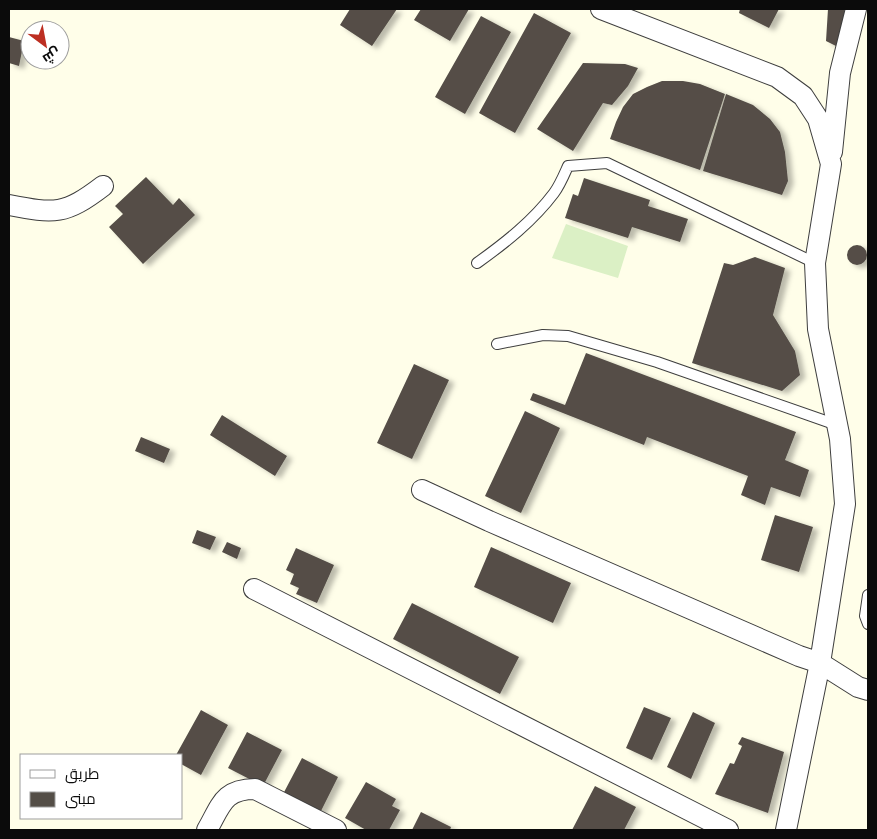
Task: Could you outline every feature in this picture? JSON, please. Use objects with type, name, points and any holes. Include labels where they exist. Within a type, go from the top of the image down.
[{"type":"street","points":[[601,9],[777,77],[803,96],[818,119],[831,164]]},
{"type":"street","points":[[786,830],[820,663],[845,504],[840,439],[818,329],[816,263],[831,164],[840,73],[856,9]]},
{"type":"street","points":[[9,205],[43,211],[59,210],[83,201],[103,186]]},
{"type":"street","points":[[422,490],[799,656],[820,663],[858,687],[868,690]]},
{"type":"street","points":[[254,590],[728,830]]},
{"type":"street","points":[[207,830],[228,795],[241,789],[255,789],[336,830]]},
{"type":"lane","points":[[477,263],[519,231],[538,212],[556,192],[568,166],[607,163],[816,263]]},
{"type":"lane","points":[[497,344],[543,335],[568,336],[657,362],[837,425]]},
{"type":"lane","points":[[868,595],[865,616],[868,624]]},
{"type":"green space","points":[[566,224],[628,246],[618,278],[552,258]]},
{"type":"building","points":[[350,9],[397,9],[372,46],[340,25]]},
{"type":"building","points":[[421,9],[469,9],[450,41],[414,20]]},
{"type":"building","points":[[740,9],[779,9],[769,28],[739,13]]},
{"type":"building","points":[[828,9],[845,9],[838,47],[826,41]]},
{"type":"building","points":[[534,13],[571,33],[515,133],[479,113]]},
{"type":"building","points":[[481,16],[511,32],[465,114],[435,97]]},
{"type":"building","points":[[9,37],[20,40],[20,61],[19,66],[9,63]]},
{"type":"building","points":[[583,63],[625,64],[638,68],[628,86],[612,105],[603,103],[573,151],[537,129]]},
{"type":"building","points":[[662,81],[683,81],[700,84],[725,94],[700,170],[610,139],[623,107],[633,94]]},
{"type":"building","points":[[726,94],[753,105],[770,119],[780,132],[785,152],[788,181],[782,195],[703,171]]},
{"type":"building","points":[[146,177],[173,205],[179,198],[195,215],[143,264],[109,227],[123,214],[115,206]]},
{"type":"building","points":[[584,178],[650,200],[648,206],[688,219],[680,242],[632,227],[628,238],[565,218],[573,194],[578,196]]},
{"type":"building","points":[[857,245],[864,248],[867,255],[864,262],[857,265],[850,262],[847,255],[850,248]]},
{"type":"building","points":[[755,257],[785,268],[773,315],[795,351],[800,375],[782,391],[692,363],[724,263],[733,265]]},
{"type":"building","points":[[586,353],[796,432],[785,460],[809,470],[800,497],[771,487],[765,505],[741,495],[748,476],[647,437],[644,445],[530,400],[533,393],[565,405]]},
{"type":"building","points":[[414,364],[449,380],[412,459],[377,443]]},
{"type":"building","points":[[525,411],[560,428],[521,513],[485,496]]},
{"type":"building","points":[[222,415],[287,456],[275,476],[210,435]]},
{"type":"building","points":[[141,437],[170,449],[164,463],[135,451]]},
{"type":"building","points":[[775,515],[813,527],[799,572],[761,560]]},
{"type":"building","points":[[197,530],[216,537],[210,550],[192,543]]},
{"type":"building","points":[[227,542],[241,548],[237,559],[222,552]]},
{"type":"building","points":[[491,547],[571,583],[553,623],[474,587]]},
{"type":"building","points":[[296,548],[334,565],[317,603],[296,594],[299,588],[290,584],[294,574],[286,570]]},
{"type":"building","points":[[412,603],[519,657],[500,694],[393,639]]},
{"type":"building","points":[[644,707],[671,718],[652,760],[626,748]]},
{"type":"building","points":[[201,710],[228,725],[201,775],[182,765],[182,754],[177,754]]},
{"type":"building","points":[[693,712],[715,723],[691,779],[667,767]]},
{"type":"building","points":[[247,732],[282,750],[263,786],[228,768]]},
{"type":"building","points":[[742,737],[784,752],[768,813],[715,794],[730,763],[734,764],[742,746],[738,744]]},
{"type":"building","points":[[302,758],[338,777],[319,815],[282,796]]},
{"type":"building","points":[[366,782],[396,799],[392,806],[400,810],[389,830],[366,830],[345,818]]},
{"type":"building","points":[[595,786],[636,807],[624,830],[572,830]]},
{"type":"building","points":[[421,812],[451,827],[450,830],[412,830]]}]
